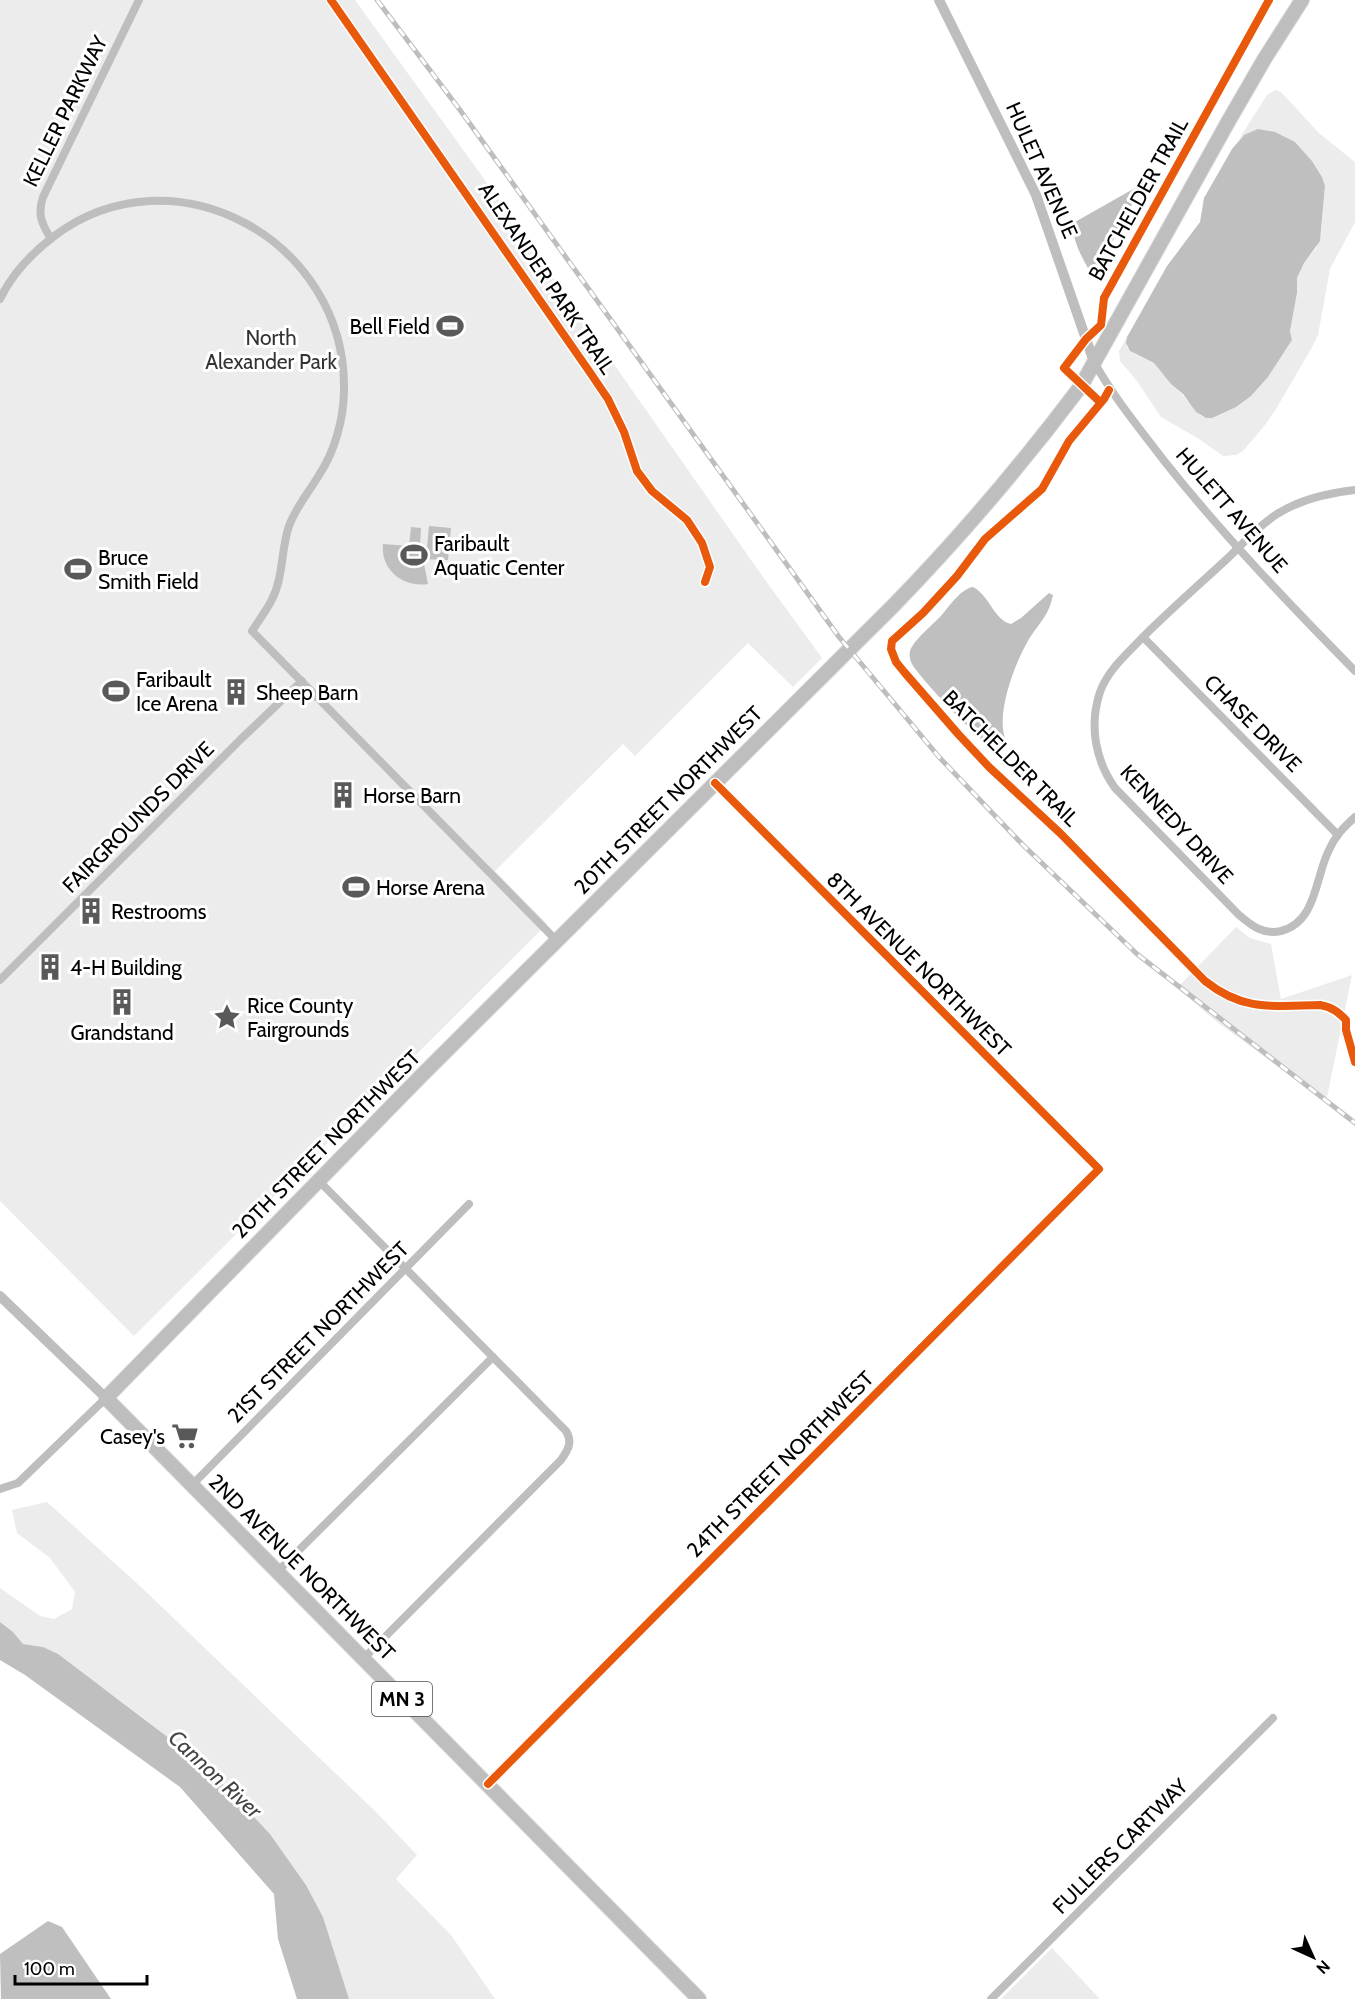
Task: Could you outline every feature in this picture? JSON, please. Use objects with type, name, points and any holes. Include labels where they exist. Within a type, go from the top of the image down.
[{"type":"highway","name":"20TH STREET NORTHWEST","points":[[1265,58],[1293,0]]},
{"type":"highway","name":"20TH STREET NORTHWEST","points":[[106,1398],[943,554],[1056,420],[1081,386],[1265,58],[1302,0]]},
{"type":"highway","name":"2ND AVENUE NORTHWEST","points":[[106,1398],[699,1999]]},
{"type":"street","name":"KELLER PARKWAY","points":[[51,239],[42,225],[39,213],[43,197],[140,0]]},
{"type":"street","name":"HULET AVENUE","points":[[939,0],[1036,195],[1094,362]]},
{"type":"street","points":[[0,299],[18,270],[51,239],[87,216],[121,205],[158,201],[203,206],[242,220],[274,241],[309,277],[329,312],[339,345],[344,376],[343,403],[339,427],[331,451],[321,472],[293,516],[285,538],[276,590],[268,608],[252,631],[557,941]]},
{"type":"street","name":"HULETT AVENUE","points":[[1094,362],[1119,404],[1237,548],[1355,671]]},
{"type":"street","name":"KENNEDY DRIVE","points":[[1355,490],[1332,493],[1296,504],[1276,515],[1237,548],[1119,660],[1108,675],[1101,692],[1096,710],[1095,727],[1099,759],[1114,788],[1239,915],[1255,928],[1273,932],[1289,928],[1299,922],[1311,903],[1328,852],[1337,834],[1355,817]]},
{"type":"street","name":"CHASE DRIVE","points":[[1143,637],[1337,834]]},
{"type":"street","name":"FAIRGROUNDS DRIVE","points":[[0,980],[302,681]]},
{"type":"street","name":"8TH AVENUE NORTHWEST","points":[[715,783],[1099,1169]]},
{"type":"street","name":"24TH STREET NORTHWEST","points":[[488,1784],[1099,1169]]},
{"type":"street","points":[[319,1181],[566,1431],[570,1438],[570,1446],[561,1460],[363,1659]]},
{"type":"street","name":"21ST STREET NORTHWEST","points":[[192,1485],[469,1204]]},
{"type":"street","name":"2ND AVENUE NORTHWEST","points":[[0,1296],[106,1398]]},
{"type":"street","points":[[277,1572],[493,1357]]},
{"type":"street","name":"20TH STREET NORTHWEST","points":[[0,1489],[18,1483],[106,1398]]},
{"type":"street","name":"FULLERS CARTWAY","points":[[992,1999],[1273,1718]]},
{"type":"green space","name":"North Alexander Park","points":[[0,0],[355,0],[822,658],[793,687],[748,643],[635,756],[623,744],[495,871],[547,924],[134,1336],[0,1201]]},
{"type":"green space","points":[[1275,90],[1281,92],[1319,133],[1355,162],[1355,222],[1330,269],[1318,335],[1311,349],[1265,425],[1243,451],[1236,455],[1223,456],[1161,417],[1137,381],[1120,361],[1119,351],[1127,337],[1127,347],[1134,354],[1154,363],[1201,416],[1212,418],[1251,396],[1268,377],[1292,340],[1290,331],[1297,293],[1297,278],[1304,263],[1316,248],[1321,235],[1325,186],[1312,161],[1295,142],[1244,135],[1239,139],[1267,95]]},
{"type":"green space","points":[[1236,927],[1250,938],[1271,944],[1281,999],[1352,975],[1326,1102],[1217,1022],[1177,988]]},
{"type":"green space","points":[[47,1502],[141,1587],[376,1812],[417,1855],[396,1879],[451,1935],[495,1999],[349,1999],[323,1917],[306,1885],[270,1834],[206,1766],[117,1698],[43,1647],[23,1644],[0,1622],[0,1588],[40,1616],[54,1619],[72,1609],[75,1592],[50,1558],[17,1533],[12,1510]]},
{"type":"green space","points":[[1052,1948],[1100,1999],[1001,1999]]},
{"type":"shaded area","points":[[1258,129],[1275,132],[1295,142],[1312,161],[1322,177],[1325,186],[1320,241],[1304,263],[1297,278],[1297,293],[1290,331],[1292,340],[1268,377],[1251,396],[1236,407],[1212,418],[1206,418],[1196,412],[1183,394],[1171,384],[1154,363],[1130,351],[1126,343],[1127,337],[1167,266],[1200,222],[1204,198],[1232,149],[1244,135]]},
{"type":"shaded area","points":[[1135,188],[1137,189],[1136,195],[1112,242],[1094,269],[1088,268],[1075,239],[1075,222]]},
{"type":"shaded area","points":[[429,526],[451,528],[448,560],[423,559],[428,584],[402,580],[385,562],[383,544],[409,546],[411,527],[421,528],[420,546],[427,547]]},
{"type":"shaded area","points":[[973,587],[984,596],[1000,618],[1011,624],[1049,593],[1053,595],[1047,613],[1029,639],[1018,661],[1008,688],[1003,715],[1005,738],[999,747],[992,747],[975,734],[926,682],[910,658],[910,651],[919,638],[959,595]]},
{"type":"shaded area","points":[[0,1622],[23,1644],[43,1647],[58,1654],[206,1766],[270,1834],[306,1885],[323,1917],[349,1999],[297,1999],[278,1939],[274,1894],[180,1787],[25,1675],[0,1660]]},
{"type":"shaded area","points":[[48,1921],[62,1927],[111,1999],[1,1999],[0,1954]]},
{"type":"railway","points":[[377,0],[460,110],[839,637],[939,757],[1023,845],[1137,954],[1355,1123]]},
{"type":"cycle path","name":"ALEXANDER PARK TRAIL","points":[[331,0],[608,399],[624,432],[637,471],[652,491],[687,520],[702,543],[710,567],[705,582]]},
{"type":"cycle path","name":"BATCHELDER TRAIL","points":[[1100,402],[1064,368],[1086,339],[1101,325],[1104,298],[1269,0]]},
{"type":"cycle path","name":"BATCHELDER TRAIL","points":[[1109,390],[1069,441],[1042,489],[985,539],[957,576],[923,613],[892,641],[891,649],[896,662],[905,673],[989,767],[1060,833],[1205,981],[1219,991],[1246,1002],[1274,1006],[1320,1005],[1337,1012],[1346,1020],[1346,1030],[1355,1062]]},
{"type":"cycle path","points":[[488,1784],[1099,1169],[715,783]]},
{"type":"place","name":"Bell Field","points":[[450,326]]},
{"type":"place","name":"Faribault Aquatic Center","points":[[414,555]]},
{"type":"place","name":"Bruce Smith Field","points":[[78,569]]},
{"type":"place","name":"Faribault Ice Arena","points":[[116,691]]},
{"type":"place","name":"Sheep Barn","points":[[236,692]]},
{"type":"place","name":"Horse Barn","points":[[343,795]]},
{"type":"place","name":"Horse Arena","points":[[356,887]]},
{"type":"place","name":"Restrooms","points":[[91,911]]},
{"type":"place","name":"4-H Building","points":[[50,967]]},
{"type":"place","name":"Grandstand","points":[[122,1002]]},
{"type":"place","name":"Rice County Fairgrounds","points":[[227,1017]]},
{"type":"place","name":"Casey's","points":[[185,1436]]},
{"type":"water label","name":"Cannon River","points":[[215,1774]]}]
